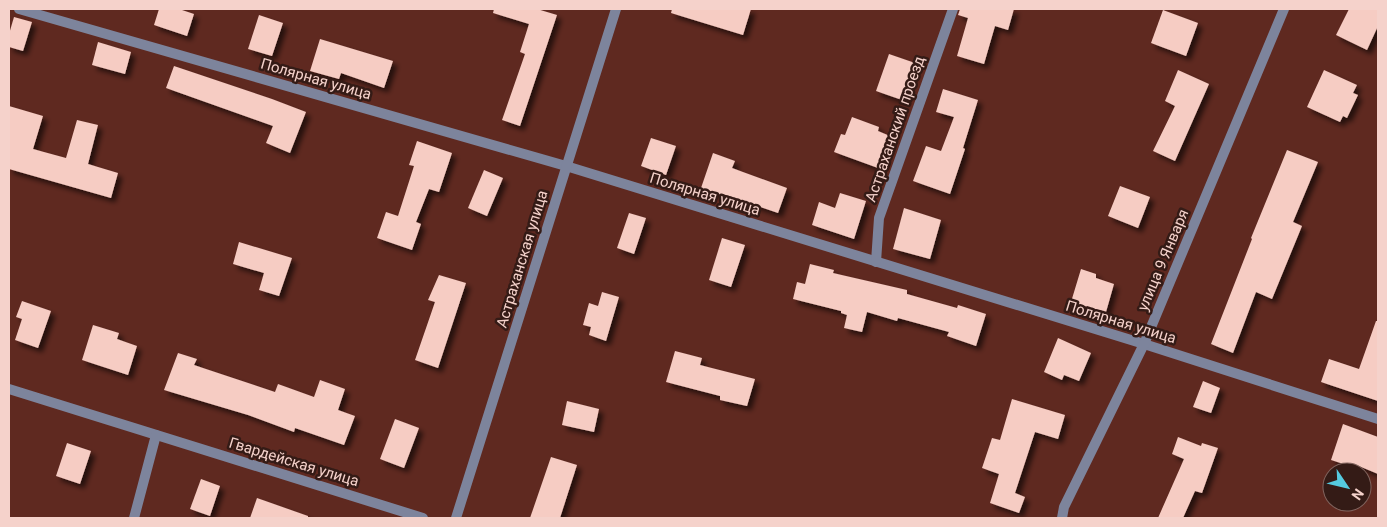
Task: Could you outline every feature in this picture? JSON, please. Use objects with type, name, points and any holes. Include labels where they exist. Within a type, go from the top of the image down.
[{"type":"street","name":"Полярная улица","points":[[19,9],[566,166],[1144,344],[1378,419]]},
{"type":"street","name":"Астраханская улица","points":[[456,518],[616,9]]},
{"type":"street","name":"Астраханский проезд","points":[[876,262],[879,218],[953,9]]},
{"type":"street","name":"улица 9 Января","points":[[1062,518],[1064,508],[1144,344],[1284,9]]},
{"type":"street","name":"Гвардейская улица","points":[[9,389],[423,518]]},
{"type":"street","points":[[134,518],[156,434]]},
{"type":"building","points":[[159,9],[179,9],[194,14],[187,36],[154,25]]},
{"type":"building","points":[[494,9],[537,9],[557,15],[520,126],[502,120],[525,54],[520,52],[529,24],[493,13]]},
{"type":"building","points":[[672,9],[751,9],[743,35],[671,13]]},
{"type":"building","points":[[960,9],[1014,9],[1008,30],[995,26],[984,64],[957,56],[968,18],[958,15]]},
{"type":"building","points":[[1349,9],[1378,9],[1378,26],[1367,50],[1336,35]]},
{"type":"building","points":[[1163,10],[1198,23],[1186,56],[1151,43]]},
{"type":"building","points":[[259,15],[283,23],[272,56],[248,49]]},
{"type":"building","points":[[14,17],[32,22],[23,51],[9,47],[9,34]]},
{"type":"building","points":[[320,39],[393,61],[384,88],[341,73],[339,79],[310,71]]},
{"type":"building","points":[[98,42],[131,52],[125,74],[92,65]]},
{"type":"building","points":[[889,54],[915,63],[902,100],[876,91]]},
{"type":"building","points":[[174,66],[306,112],[290,153],[266,143],[273,126],[166,88]]},
{"type":"building","points":[[1178,70],[1209,84],[1175,161],[1153,151],[1175,106],[1165,101]]},
{"type":"building","points":[[1324,70],[1357,85],[1353,93],[1358,95],[1347,118],[1343,116],[1340,122],[1307,107]]},
{"type":"building","points":[[943,89],[978,100],[963,148],[965,149],[950,194],[913,181],[926,146],[941,151],[954,117],[936,112]]},
{"type":"building","points":[[9,106],[43,116],[33,149],[66,158],[77,120],[98,125],[88,164],[118,173],[111,198],[9,169]]},
{"type":"building","points":[[852,117],[879,127],[878,131],[890,136],[878,168],[834,152],[841,134],[845,135]]},
{"type":"building","points":[[651,138],[676,146],[666,175],[641,166]]},
{"type":"building","points":[[417,141],[452,153],[439,192],[429,189],[416,222],[421,224],[412,250],[377,238],[386,212],[398,216],[414,166],[409,165]]},
{"type":"building","points":[[1287,150],[1318,162],[1293,222],[1302,226],[1272,299],[1256,292],[1233,353],[1211,344]]},
{"type":"building","points":[[713,153],[735,161],[732,168],[787,188],[778,213],[701,188]]},
{"type":"building","points":[[484,170],[503,178],[487,216],[468,208]]},
{"type":"building","points":[[1120,186],[1150,197],[1138,228],[1108,216]]},
{"type":"building","points":[[840,193],[866,201],[854,239],[812,225],[819,202],[835,208]]},
{"type":"building","points":[[904,208],[941,220],[930,259],[893,249]]},
{"type":"building","points":[[629,213],[646,218],[634,254],[617,248]]},
{"type":"building","points":[[722,238],[745,245],[731,287],[709,280]]},
{"type":"building","points":[[239,242],[292,258],[279,296],[259,290],[264,273],[233,264]]},
{"type":"building","points":[[810,264],[834,270],[833,273],[907,290],[907,294],[957,308],[958,305],[986,314],[976,346],[947,336],[949,332],[898,318],[897,321],[867,312],[862,332],[844,328],[847,315],[841,313],[841,311],[793,299],[797,282],[805,284]]},
{"type":"building","points":[[1081,269],[1096,274],[1096,278],[1114,284],[1106,312],[1071,302]]},
{"type":"building","points":[[439,275],[466,283],[438,368],[415,360],[435,302],[428,300]]},
{"type":"building","points":[[602,292],[619,297],[606,341],[589,335],[591,327],[583,325],[589,303],[598,306]]},
{"type":"building","points":[[22,301],[51,311],[38,348],[15,340],[22,319],[16,317]]},
{"type":"building","points":[[1376,321],[1378,321],[1378,401],[1321,382],[1329,359],[1359,369]]},
{"type":"building","points":[[93,325],[119,333],[117,339],[137,346],[128,375],[82,360]]},
{"type":"building","points":[[1058,338],[1091,353],[1079,381],[1064,375],[1062,380],[1044,372]]},
{"type":"building","points":[[675,351],[702,358],[700,365],[755,379],[747,406],[720,400],[720,396],[666,382]]},
{"type":"building","points":[[178,353],[197,359],[194,365],[275,392],[278,384],[314,397],[320,380],[345,389],[338,410],[355,416],[344,445],[295,428],[294,432],[248,415],[164,390]]},
{"type":"building","points":[[1203,381],[1220,388],[1211,413],[1193,407]]},
{"type":"building","points":[[1012,399],[1065,415],[1058,439],[1035,432],[1015,493],[1025,497],[1019,513],[990,503],[999,474],[982,468],[992,438],[1000,440]]},
{"type":"building","points":[[567,401],[599,409],[594,432],[562,425]]},
{"type":"building","points":[[395,419],[419,428],[404,468],[380,459]]},
{"type":"building","points":[[1343,424],[1378,437],[1378,474],[1372,472],[1372,462],[1337,462],[1331,460]]},
{"type":"building","points":[[1178,437],[1201,446],[1202,443],[1218,448],[1202,493],[1195,491],[1183,518],[1158,518],[1184,459],[1172,454]]},
{"type":"building","points":[[67,443],[91,451],[80,484],[56,476]]},
{"type":"building","points":[[551,457],[577,465],[560,518],[530,518]]},
{"type":"building","points":[[201,479],[220,486],[210,516],[190,509]]},
{"type":"building","points":[[257,498],[308,516],[308,518],[250,518]]}]
